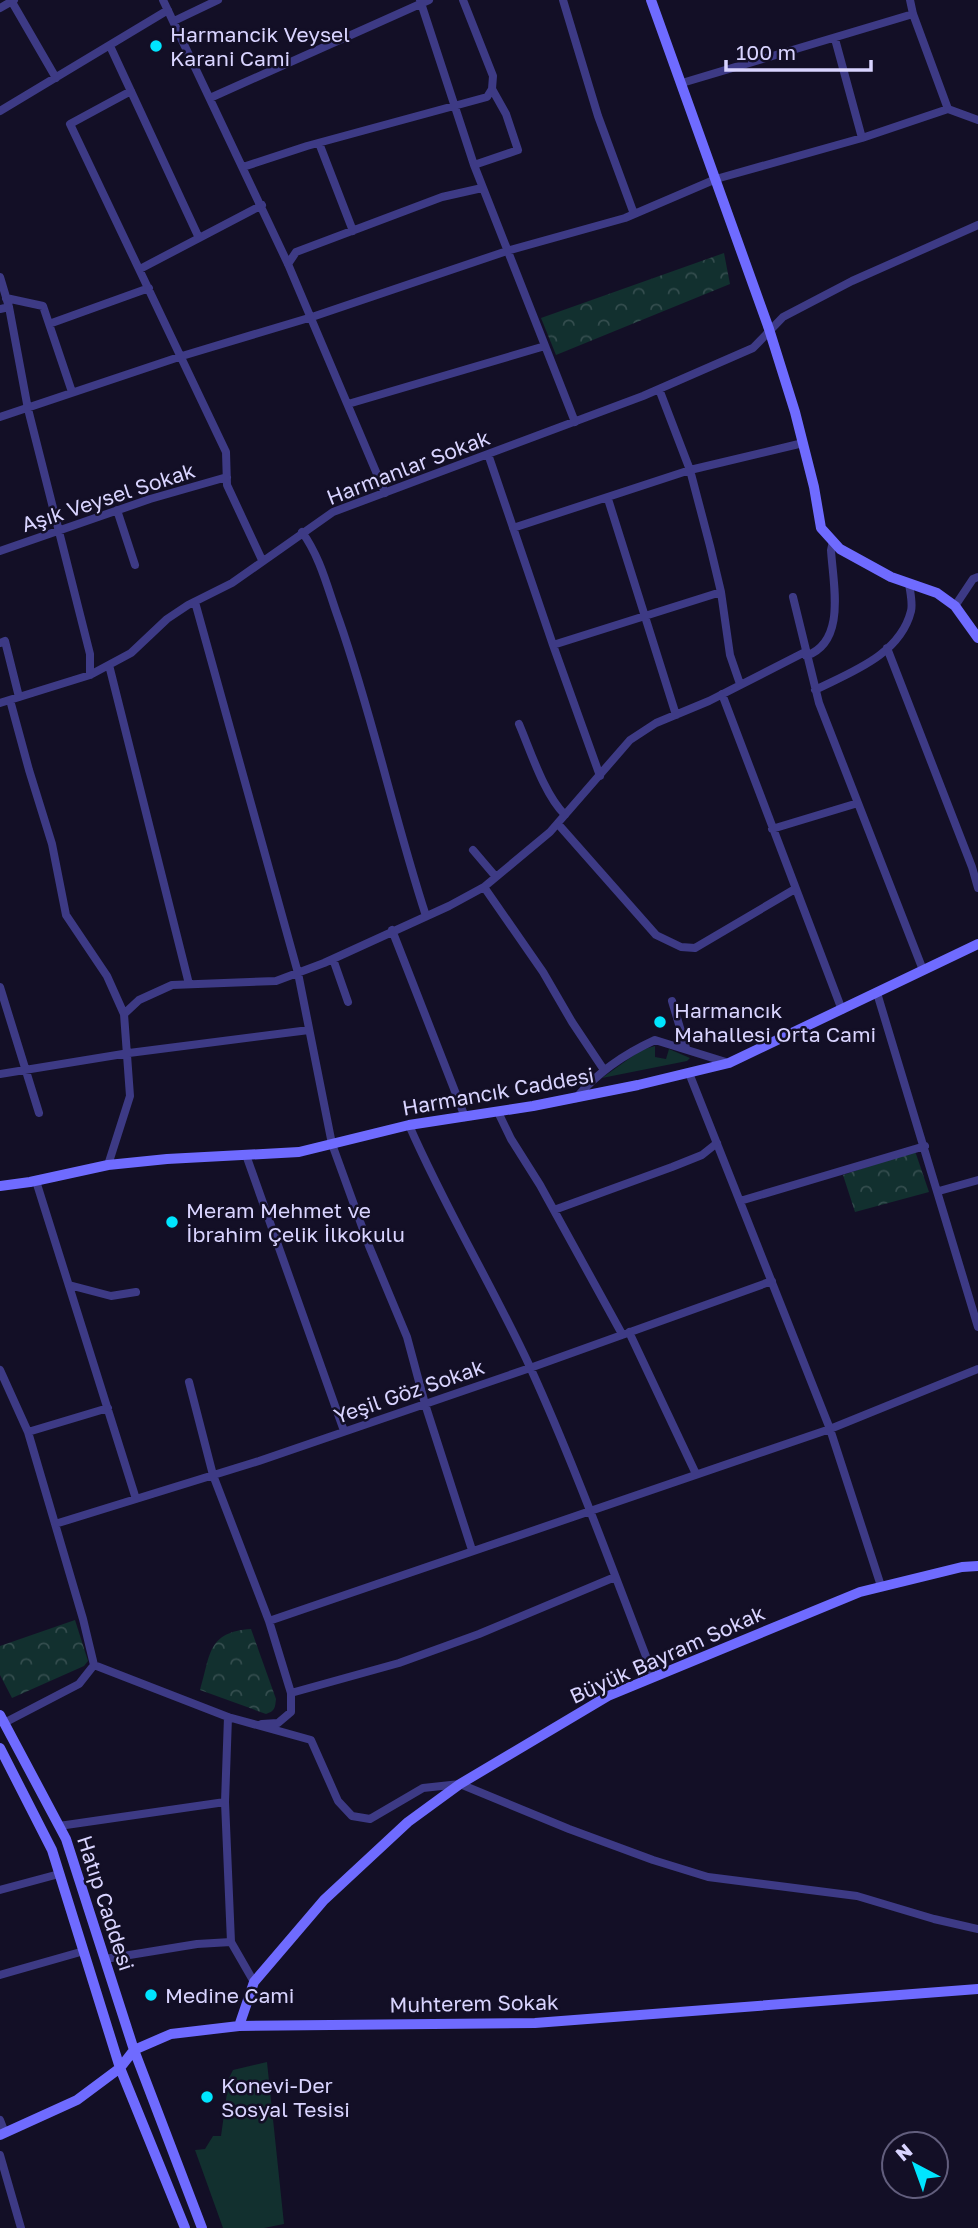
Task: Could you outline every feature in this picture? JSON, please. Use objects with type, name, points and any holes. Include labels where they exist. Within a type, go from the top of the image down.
[{"type":"street","points":[[163,0],[312,317],[385,493]]},
{"type":"street","points":[[173,20],[218,0]]},
{"type":"street","points":[[243,167],[319,143],[487,97],[492,89],[493,76],[463,0]]},
{"type":"street","points":[[563,0],[598,116],[634,214]]},
{"type":"street","points":[[651,0],[769,329],[803,443],[821,528],[840,549],[891,577],[937,593],[955,606],[978,638]]},
{"type":"street","points":[[910,0],[948,108]]},
{"type":"street","points":[[0,8],[13,1],[56,78]]},
{"type":"street","points":[[210,99],[424,1],[454,107],[482,188],[575,422]]},
{"type":"street","points":[[0,111],[168,10]]},
{"type":"street","points":[[682,83],[913,14]]},
{"type":"street","points":[[835,39],[862,138]]},
{"type":"street","points":[[110,46],[199,238]]},
{"type":"street","points":[[474,165],[518,150],[506,114],[492,89]]},
{"type":"street","points":[[131,91],[70,124],[183,356],[226,452],[226,485],[262,560]]},
{"type":"street","points":[[0,417],[507,251],[634,214],[716,179],[862,138],[948,108],[978,120]]},
{"type":"street","points":[[319,143],[353,230]]},
{"type":"street","points":[[288,264],[296,252],[442,197],[482,188]]},
{"type":"street","points":[[140,269],[261,205]]},
{"type":"street","name":"Harmanlar Sokak","points":[[0,703],[90,675],[131,653],[167,619],[232,583],[333,513],[659,389],[753,348],[783,317],[852,281],[978,225]]},
{"type":"street","points":[[0,276],[28,409],[90,654],[90,675]]},
{"type":"street","points":[[50,324],[149,288]]},
{"type":"street","points":[[5,305],[43,306],[72,392]]},
{"type":"street","points":[[348,404],[545,346]]},
{"type":"street","points":[[659,389],[690,470],[721,592],[730,655],[740,684]]},
{"type":"street","points":[[513,528],[690,470],[803,443]]},
{"type":"street","points":[[488,454],[600,776]]},
{"type":"street","name":"Aşık Veysel Sokak","points":[[0,551],[117,510],[227,477]]},
{"type":"street","points":[[608,499],[676,715]]},
{"type":"street","points":[[117,510],[135,565]]},
{"type":"street","points":[[302,532],[314,549],[346,639],[426,916]]},
{"type":"street","points":[[124,1014],[139,1000],[172,985],[276,981],[332,959],[484,887],[558,824],[630,740],[656,723],[805,654],[816,653],[825,643],[835,621],[831,550],[833,541]]},
{"type":"street","points":[[955,606],[973,579],[978,577]]},
{"type":"street","points":[[816,690],[876,659],[899,636],[912,610],[909,583]]},
{"type":"street","points":[[553,645],[721,592]]},
{"type":"street","points":[[793,597],[816,690],[923,970]]},
{"type":"street","points":[[195,602],[298,973],[332,1144],[369,1245],[407,1336],[425,1404],[472,1550]]},
{"type":"street","points":[[0,643],[5,642],[29,770],[52,844],[66,915],[107,976],[124,1014],[129,1053],[130,1097],[108,1165]]},
{"type":"street","points":[[887,648],[978,888]]},
{"type":"street","points":[[109,665],[190,984]]},
{"type":"street","points":[[722,694],[842,1010]]},
{"type":"street","points":[[519,724],[550,793],[565,815]]},
{"type":"street","points":[[772,830],[858,803]]},
{"type":"street","points":[[558,824],[656,935],[681,947],[695,948],[795,889]]},
{"type":"street","points":[[474,850],[496,877]]},
{"type":"street","points":[[484,887],[543,972],[604,1070]]},
{"type":"street","points":[[392,930],[465,1117]]},
{"type":"street","name":"Harmancık Caddesi","points":[[0,1186],[108,1165],[299,1152],[408,1125],[576,1098],[689,1073],[729,1063],[978,944]]},
{"type":"street","points":[[332,959],[348,1002]]},
{"type":"street","points":[[0,987],[39,1113]]},
{"type":"street","points":[[877,993],[978,1327]]},
{"type":"street","points":[[672,1001],[685,1048]]},
{"type":"street","points":[[0,1074],[129,1053],[309,1030]]},
{"type":"street","points":[[576,1098],[590,1081],[604,1070],[630,1051],[655,1040],[729,1063]]},
{"type":"street","points":[[689,1073],[830,1429],[881,1586]]},
{"type":"street","points":[[498,1112],[511,1139],[626,1333],[696,1474]]},
{"type":"street","points":[[408,1125],[433,1181],[530,1368],[589,1509],[654,1677]]},
{"type":"street","points":[[554,1210],[692,1159],[717,1143]]},
{"type":"street","points":[[740,1201],[925,1146]]},
{"type":"street","points":[[246,1155],[344,1431]]},
{"type":"street","points":[[939,1191],[978,1180]]},
{"type":"street","points":[[36,1181],[136,1499]]},
{"type":"street","name":"Yeşil Göz Sokak","points":[[55,1524],[213,1475],[425,1404],[772,1282]]},
{"type":"street","points":[[69,1285],[111,1296],[136,1292]]},
{"type":"street","points":[[269,1621],[589,1509],[830,1429],[978,1368]]},
{"type":"street","points":[[0,1370],[28,1432],[94,1665]]},
{"type":"street","points":[[189,1381],[213,1475],[269,1621],[291,1693],[291,1712],[278,1723],[255,1725]]},
{"type":"street","points":[[28,1432],[108,1408]]},
{"type":"street","name":"Büyük Bayram Sokak","points":[[239,2025],[254,1982],[324,1900],[408,1822],[460,1784],[529,1741],[608,1696],[860,1592],[962,1567],[978,1566]]},
{"type":"street","points":[[291,1693],[399,1663],[456,1643],[615,1577]]},
{"type":"street","points":[[94,1665],[228,1717],[311,1740],[338,1801],[352,1816],[370,1819],[423,1788],[460,1784],[569,1829],[708,1877],[858,1896],[978,1929]]},
{"type":"street","points":[[2,1719],[79,1684],[94,1665]]},
{"type":"street","points":[[228,1717],[225,1802],[231,1942],[254,1982]]},
{"type":"street","name":"Hatıp Caddesi","points":[[2,1719],[66,1839],[134,2050],[202,2228]]},
{"type":"street","name":"Hatıp Caddesi","points":[[0,1748],[52,1850],[120,2068],[185,2228]]},
{"type":"street","points":[[58,1826],[225,1802]]},
{"type":"street","points":[[0,1890],[60,1874]]},
{"type":"street","points":[[105,1959],[197,1944],[231,1942]]},
{"type":"street","points":[[0,1975],[83,1951]]},
{"type":"street","name":"Muhterem Sokak","points":[[3,2134],[77,2099],[120,2068],[134,2050],[171,2034],[239,2025],[536,2023],[978,1989]]},
{"type":"street","points":[[0,2120],[3,2134]]},
{"type":"street","points":[[0,2155],[21,2228]]},
{"type":"green space","points":[[724,253],[730,284],[556,355],[541,318]]},
{"type":"green space","points":[[655,1046],[655,1057],[666,1059],[669,1049],[690,1058],[687,1061],[602,1078],[641,1050]]},
{"type":"green space","points":[[915,1151],[929,1192],[855,1212],[843,1175]]},
{"type":"green space","points":[[75,1620],[88,1661],[84,1666],[12,1698],[0,1675],[0,1646]]},
{"type":"green space","points":[[251,1629],[276,1699],[274,1709],[266,1714],[200,1690],[209,1656],[218,1640],[237,1631]]},
{"type":"green space","points":[[267,2062],[284,2224],[264,2228],[223,2228],[195,2150],[205,2149],[213,2136],[221,2136],[229,2078],[233,2070]]},
{"type":"place","name":"Harmancik Veysel Karani Cami","points":[[156,46]]},
{"type":"place","name":"Harmancık Mahallesi Orta Cami","points":[[660,1022]]},
{"type":"place","name":"Meram Mehmet ve İbrahim Çelik İlkokulu","points":[[172,1222]]},
{"type":"place","name":"Medine Cami","points":[[151,1995]]},
{"type":"place","name":"Konevi-Der Sosyal Tesisi","points":[[207,2097]]}]
